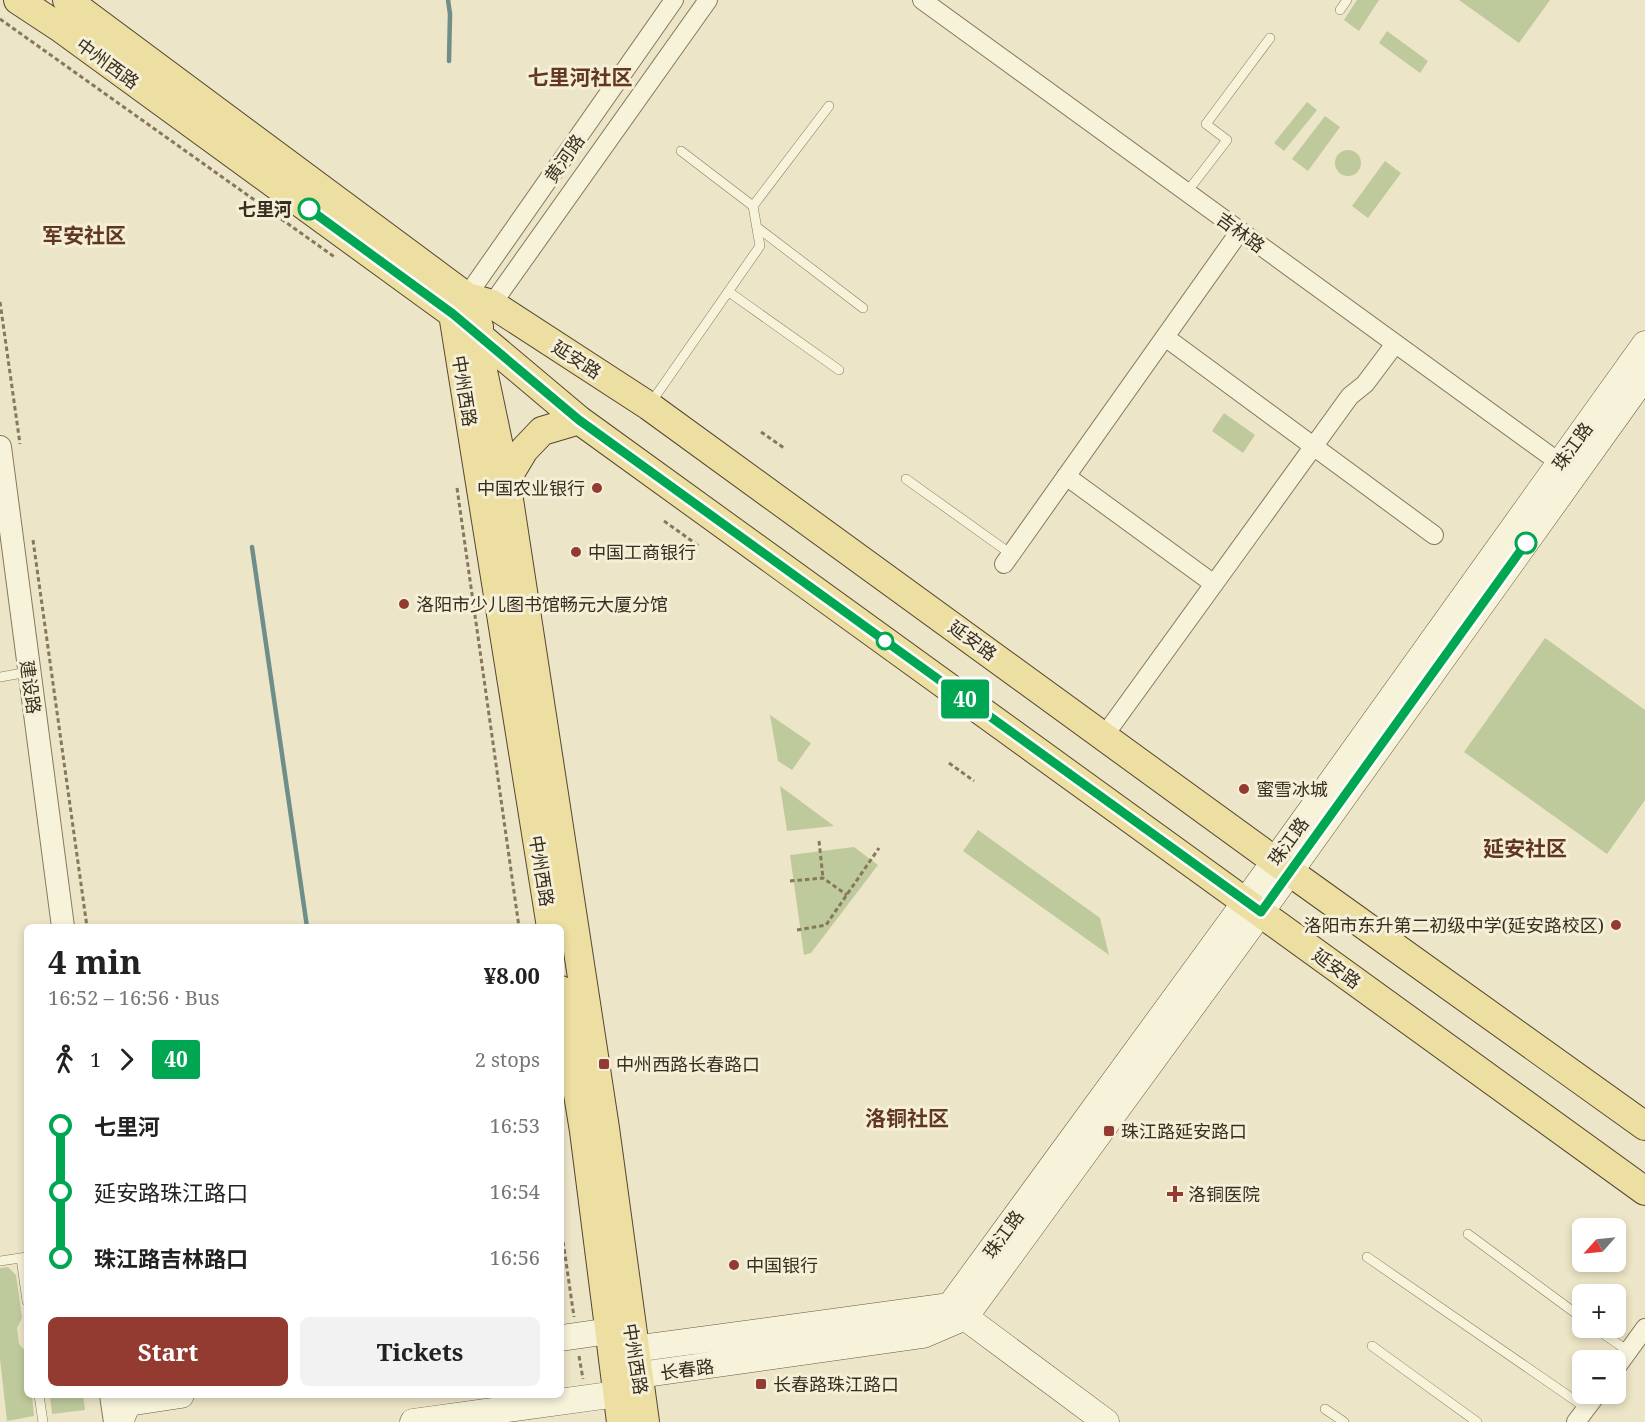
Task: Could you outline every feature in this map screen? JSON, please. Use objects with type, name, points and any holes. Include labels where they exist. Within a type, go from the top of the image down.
[{"type":"main road","name":"中州西路","points":[[18,0],[471,305],[551,924]]},
{"type":"main road","name":"中州西路","points":[[73,2],[471,305],[506,480],[605,1128],[645,1422]]},
{"type":"main road","name":"延安路","points":[[471,305],[649,406],[1282,866],[1645,1126]]},
{"type":"main road","name":"延安路","points":[[475,333],[579,420],[1645,1191]]},
{"type":"main road","name":"珠江路","points":[[957,1312],[1253,907],[1645,344]]},
{"type":"main road","name":"珠江路","points":[[1282,866],[1645,376]]},
{"type":"main road","points":[[506,480],[524,450],[542,430],[579,420]]},
{"type":"main road","name":"中州西路","points":[[564,1008],[584,1131],[621,1422]]},
{"type":"main road","points":[[957,1312],[1106,1422]]},
{"type":"main road","name":"长春路","points":[[617,1394],[636,1362],[923,1335],[957,1312]]},
{"type":"main road","points":[[564,1338],[610,1331],[636,1362]]},
{"type":"main road","points":[[413,1422],[617,1394]]},
{"type":"main road","points":[[122,1410],[170,1398]]},
{"type":"street","name":"黄河路","points":[[471,305],[674,0]]},
{"type":"street","name":"黄河路","points":[[471,305],[708,0]]},
{"type":"street","name":"吉林路","points":[[922,0],[1560,463]]},
{"type":"street","points":[[1008,559],[1240,231]]},
{"type":"street","points":[[1165,337],[1434,535]]},
{"type":"street","points":[[1104,736],[1350,396],[1365,384],[1395,344]]},
{"type":"street","name":"建设路","points":[[10,445],[14,674],[62,924]]},
{"type":"street","points":[[1066,476],[1214,584]]},
{"type":"street","name":"建设路","points":[[0,553],[14,674],[49,924]]},
{"type":"street","points":[[1626,1354],[1645,1328]]},
{"type":"lane","points":[[1340,9],[1347,0]]},
{"type":"lane","points":[[1187,192],[1227,140],[1206,124],[1270,38]]},
{"type":"lane","points":[[753,206],[829,106]]},
{"type":"lane","points":[[649,406],[760,246],[753,206],[681,151]]},
{"type":"lane","points":[[758,228],[863,308]]},
{"type":"lane","points":[[729,292],[839,370]]},
{"type":"lane","points":[[906,479],[1008,559]]},
{"type":"lane","points":[[1468,1234],[1572,1311]]},
{"type":"lane","points":[[0,1261],[24,1257]]},
{"type":"lane","points":[[1367,1257],[1586,1408]]},
{"type":"lane","points":[[1609,1338],[1628,1351]]},
{"type":"lane","points":[[1372,1346],[1478,1422]]},
{"type":"lane","points":[[39,1398],[43,1422]]},
{"type":"lane","points":[[1325,1408],[1344,1422]]},
{"type":"path","points":[[0,19],[338,259]]},
{"type":"path","points":[[0,302],[10,445]]},
{"type":"path","points":[[761,432],[784,448]]},
{"type":"path","points":[[456,481],[519,924]]},
{"type":"path","points":[[664,520],[699,546]]},
{"type":"path","points":[[33,538],[87,924]]},
{"type":"path","points":[[949,763],[974,781]]},
{"type":"path","points":[[819,841],[823,878]]},
{"type":"path","points":[[797,930],[826,925],[879,848]]},
{"type":"path","points":[[790,881],[823,878],[847,895]]},
{"type":"green space","points":[[1357,0],[1379,0],[1359,31],[1344,20]]},
{"type":"green space","points":[[1459,0],[1550,0],[1519,43]]},
{"type":"green space","points":[[1387,31],[1428,61],[1420,73],[1379,43]]},
{"type":"green space","points":[[1307,102],[1317,110],[1284,151],[1274,143]]},
{"type":"green space","points":[[1325,116],[1340,127],[1308,171],[1292,159]]},
{"type":"green space","points":[[1348,150],[1357,154],[1361,163],[1357,172],[1348,176],[1339,172],[1335,163],[1339,154]]},
{"type":"green space","points":[[1385,161],[1401,173],[1368,218],[1352,206]]},
{"type":"green space","points":[[1224,413],[1255,435],[1243,453],[1212,431]]},
{"type":"green space","points":[[1545,638],[1645,710],[1645,800],[1607,854],[1464,752]]},
{"type":"green space","points":[[770,715],[811,743],[792,770],[778,761]]},
{"type":"green space","points":[[780,786],[834,826],[787,831]]},
{"type":"green space","points":[[978,830],[1100,918],[1109,955],[963,851]]},
{"type":"green space","points":[[854,847],[878,865],[811,953],[804,955],[790,855]]},
{"type":"green space","points":[[8,1267],[16,1275],[22,1318],[17,1328],[19,1344],[24,1350],[24,1398],[32,1398],[34,1416],[7,1421],[0,1359],[0,1268]]},
{"type":"green space","points":[[50,1398],[83,1398],[85,1410],[52,1414]]},
{"type":"waterway","points":[[448,0],[449,61]]},
{"type":"waterway","points":[[252,547],[307,924]]},
{"type":"bus line","name":"40","points":[[309,209],[453,314],[579,420],[1261,912],[1526,543]]},
{"type":"place","name":"七里河","points":[[309,209]]},
{"type":"place","name":"中国农业银行","points":[[597,488]]},
{"type":"place","name":"中国工商银行","points":[[576,552]]},
{"type":"place","name":"洛阳市少儿图书馆畅元大厦分馆","points":[[404,604]]},
{"type":"place","name":"蜜雪冰城","points":[[1244,789]]},
{"type":"place","name":"洛阳市东升第二初级中学(延安路校区)","points":[[1616,925]]},
{"type":"place","name":"中州西路长春路口","points":[[604,1064]]},
{"type":"place","name":"珠江路延安路口","points":[[1109,1131]]},
{"type":"place","name":"洛铜医院","points":[[1175,1194]]},
{"type":"place","name":"中国银行","points":[[734,1265]]},
{"type":"place","name":"长春路珠江路口","points":[[761,1384]]},
{"type":"district","name":"七里河社区","points":[[580,77]]},
{"type":"district","name":"军安社区","points":[[84,235]]},
{"type":"district","name":"延安社区","points":[[1525,848]]},
{"type":"district","name":"洛铜社区","points":[[907,1118]]}]
